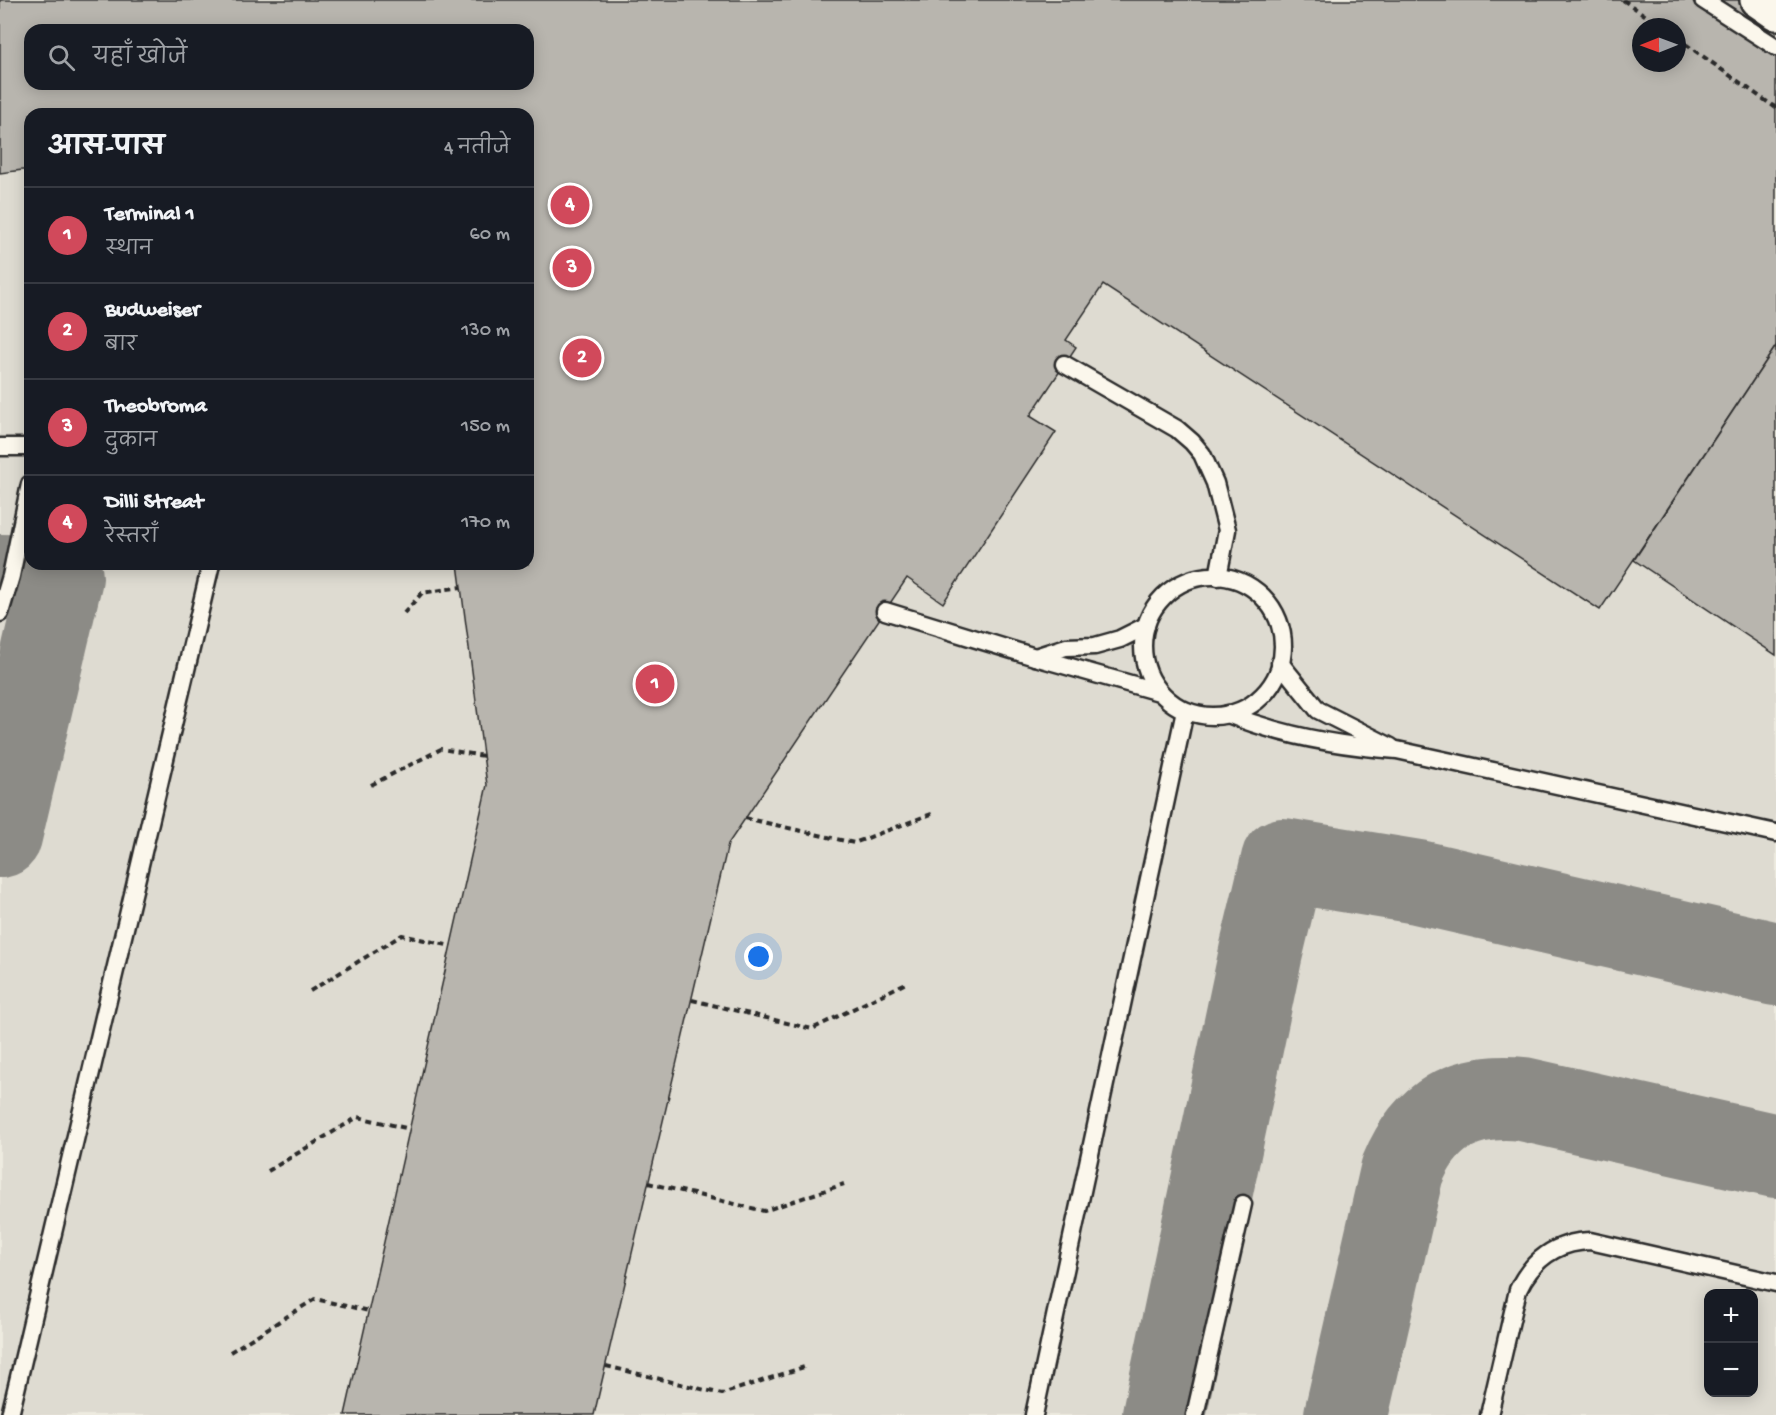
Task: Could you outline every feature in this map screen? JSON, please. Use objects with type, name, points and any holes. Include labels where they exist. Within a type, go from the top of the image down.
[{"type":"street","points":[[1756,0],[1776,13]]},
{"type":"lane","points":[[1703,0],[1776,47]]},
{"type":"lane","points":[[1064,364],[1177,429],[1202,454],[1215,483],[1227,530],[1218,577]]},
{"type":"lane","points":[[0,447],[24,447]]},
{"type":"lane","points":[[0,613],[11,576],[24,513]]},
{"type":"lane","points":[[10,1415],[210,570]]},
{"type":"lane","points":[[885,611],[1159,692],[1185,711],[1215,716],[1235,713],[1253,703],[1269,689],[1279,671],[1283,650],[1281,630],[1273,610],[1260,594],[1243,583],[1224,576],[1202,577],[1182,583],[1165,595],[1152,612],[1146,626],[1143,653],[1148,673],[1159,692]]},
{"type":"lane","points":[[1035,657],[1066,647],[1095,646],[1120,639],[1146,626]]},
{"type":"lane","points":[[1280,663],[1318,710],[1397,750]]},
{"type":"lane","points":[[1034,1415],[1185,711]]},
{"type":"lane","points":[[1228,714],[1254,725],[1294,735],[1350,747],[1397,750],[1776,833]]},
{"type":"lane","points":[[1195,1415],[1243,1204]]},
{"type":"lane","points":[[1488,1415],[1518,1290],[1525,1275],[1539,1258],[1559,1247],[1575,1242],[1590,1241],[1776,1283]]},
{"type":"path","points":[[1623,0],[1649,18]]},
{"type":"path","points":[[1686,44],[1776,108]]},
{"type":"path","points":[[404,613],[422,593],[461,588]]},
{"type":"path","points":[[371,784],[441,749],[484,756]]},
{"type":"path","points":[[745,818],[854,843],[934,813]]},
{"type":"path","points":[[310,992],[402,935],[451,946]]},
{"type":"path","points":[[692,1000],[812,1029],[906,983]]},
{"type":"path","points":[[268,1171],[358,1117],[410,1129]]},
{"type":"path","points":[[648,1183],[764,1211],[844,1184]]},
{"type":"path","points":[[230,1352],[315,1299],[369,1311]]},
{"type":"path","points":[[606,1366],[722,1394],[807,1366]]},
{"type":"shaded area","points":[[0,0],[1776,0],[1776,1415],[0,1415]]},
{"type":"building","points":[[0,0],[1776,0],[1776,346],[1600,610],[1103,285],[1066,340],[1076,347],[1030,416],[1056,432],[943,603],[907,578],[728,844],[594,1415],[345,1415],[487,785],[459,570],[534,570],[534,108],[24,108],[24,170],[0,173]]},
{"type":"building","points":[[1776,346],[1776,655],[1634,560]]},
{"type":"taxiway","points":[[0,576],[61,577],[0,836]]},
{"type":"taxiway","points":[[1164,1415],[1261,952],[1283,860],[1418,882],[1776,964]]},
{"type":"taxiway","points":[[1346,1415],[1402,1171],[1422,1135],[1449,1112],[1465,1104],[1482,1100],[1523,1099],[1776,1156]]},
{"type":"place","name":"Dilli Streat","points":[[570,205]]},
{"type":"place","name":"Theobroma","points":[[572,268]]},
{"type":"place","name":"Budweiser","points":[[582,358]]},
{"type":"place","name":"Terminal 1","points":[[655,684]]}]
